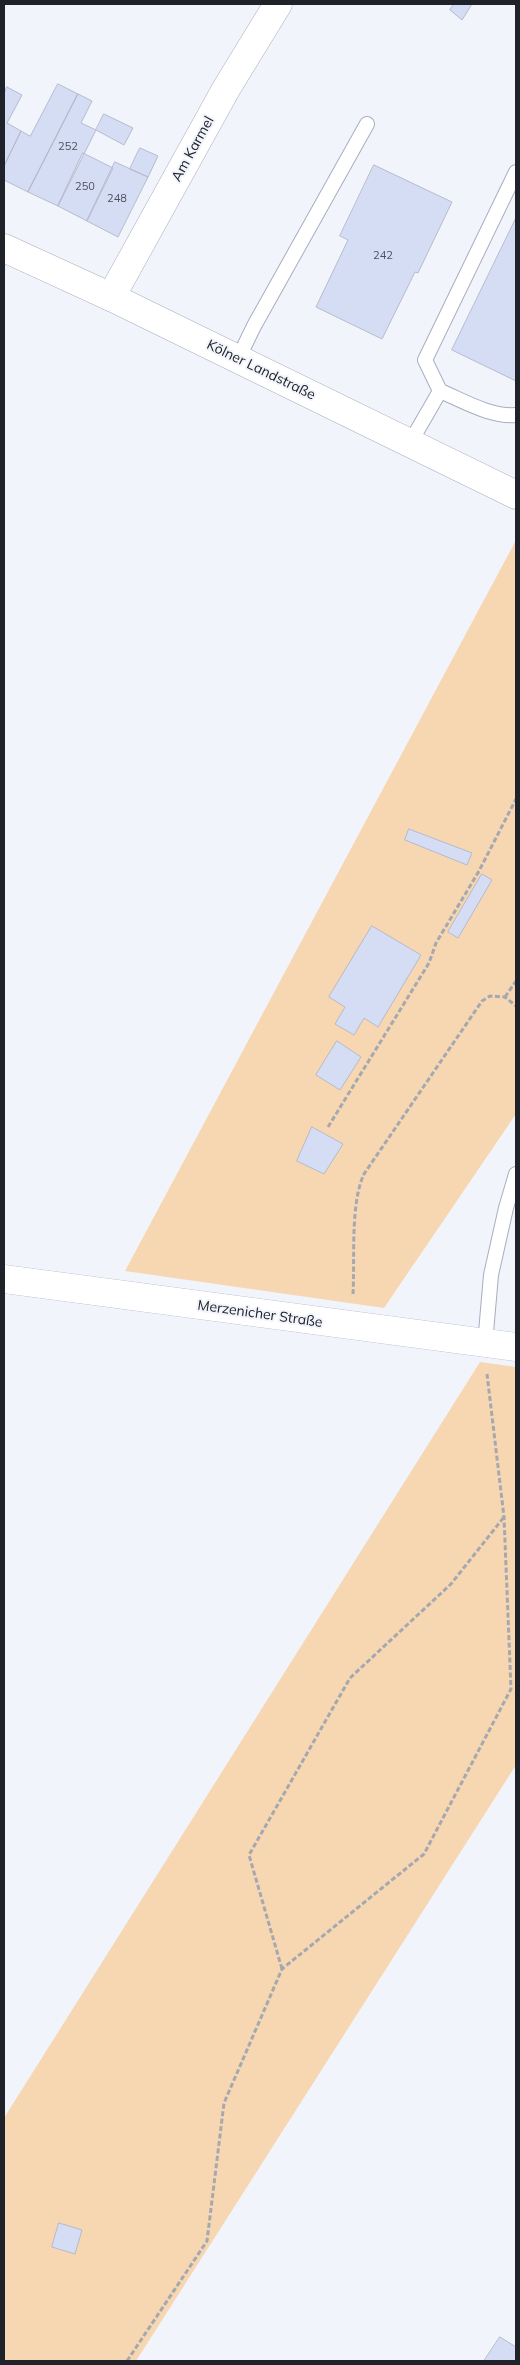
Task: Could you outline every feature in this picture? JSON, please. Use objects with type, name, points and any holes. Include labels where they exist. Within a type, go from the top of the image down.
[{"type":"street","name":"Am Karmel","points":[[111,297],[226,89],[278,4]]},
{"type":"street","name":"Kölner Landstraße","points":[[4,248],[111,297],[516,495]]},
{"type":"street","name":"Merzenicher Straße","points":[[4,1279],[516,1347]]},
{"type":"lane","points":[[238,359],[254,326],[367,124]]},
{"type":"lane","points":[[516,172],[425,360],[440,391],[481,409],[506,416],[516,416]]},
{"type":"lane","points":[[410,443],[440,391]]},
{"type":"lane","points":[[478,1343],[506,1208],[516,1174]]},
{"type":"path","points":[[328,1127],[429,963],[436,943],[479,871],[516,799]]},
{"type":"path","points":[[505,997],[516,981]]},
{"type":"path","points":[[352,1326],[356,1206],[359,1185],[364,1174],[476,1007],[490,996],[505,997],[516,1006]]},
{"type":"path","points":[[127,2361],[207,2241],[224,2103],[282,1969],[424,1854],[511,1689],[504,1516],[486,1364],[478,1343]]},
{"type":"path","points":[[282,1969],[248,1855],[350,1678],[451,1584],[504,1516]]},
{"type":"shaded area","points":[[515,542],[516,1114],[384,1308],[125,1271]]},
{"type":"shaded area","points":[[480,1362],[516,1367],[516,1765],[136,2361],[4,2361],[4,2118]]},
{"type":"building","points":[[454,4],[472,4],[462,20],[450,10]]},
{"type":"building","points":[[58,84],[78,94],[28,192],[4,180],[4,166],[21,131],[30,136]]},
{"type":"building","points":[[7,87],[22,95],[7,123],[21,131],[4,166],[4,94]]},
{"type":"building","points":[[78,94],[92,101],[81,123],[96,130],[58,206],[28,192]]},
{"type":"building","points":[[104,114],[133,128],[124,145],[96,130]]},
{"type":"building","points":[[140,148],[158,156],[148,177],[130,169]]},
{"type":"building","points":[[83,153],[113,168],[87,221],[58,206]]},
{"type":"building","points":[[115,162],[148,177],[118,237],[87,221]]},
{"type":"building","points":[[374,165],[452,202],[418,273],[415,272],[382,339],[316,307],[348,240],[340,236]]},
{"type":"building","points":[[516,218],[516,381],[452,350]]},
{"type":"building","points":[[409,829],[472,853],[467,865],[405,840]]},
{"type":"building","points":[[482,874],[492,880],[458,938],[448,932]]},
{"type":"building","points":[[372,926],[421,955],[378,1027],[364,1018],[354,1035],[335,1024],[345,1007],[329,997]]},
{"type":"building","points":[[337,1041],[361,1057],[340,1090],[316,1075]]},
{"type":"building","points":[[312,1127],[343,1144],[324,1174],[297,1161]]},
{"type":"building","points":[[59,2223],[82,2230],[75,2254],[52,2247]]},
{"type":"building","points":[[500,2337],[516,2347],[516,2361],[484,2361]]}]
